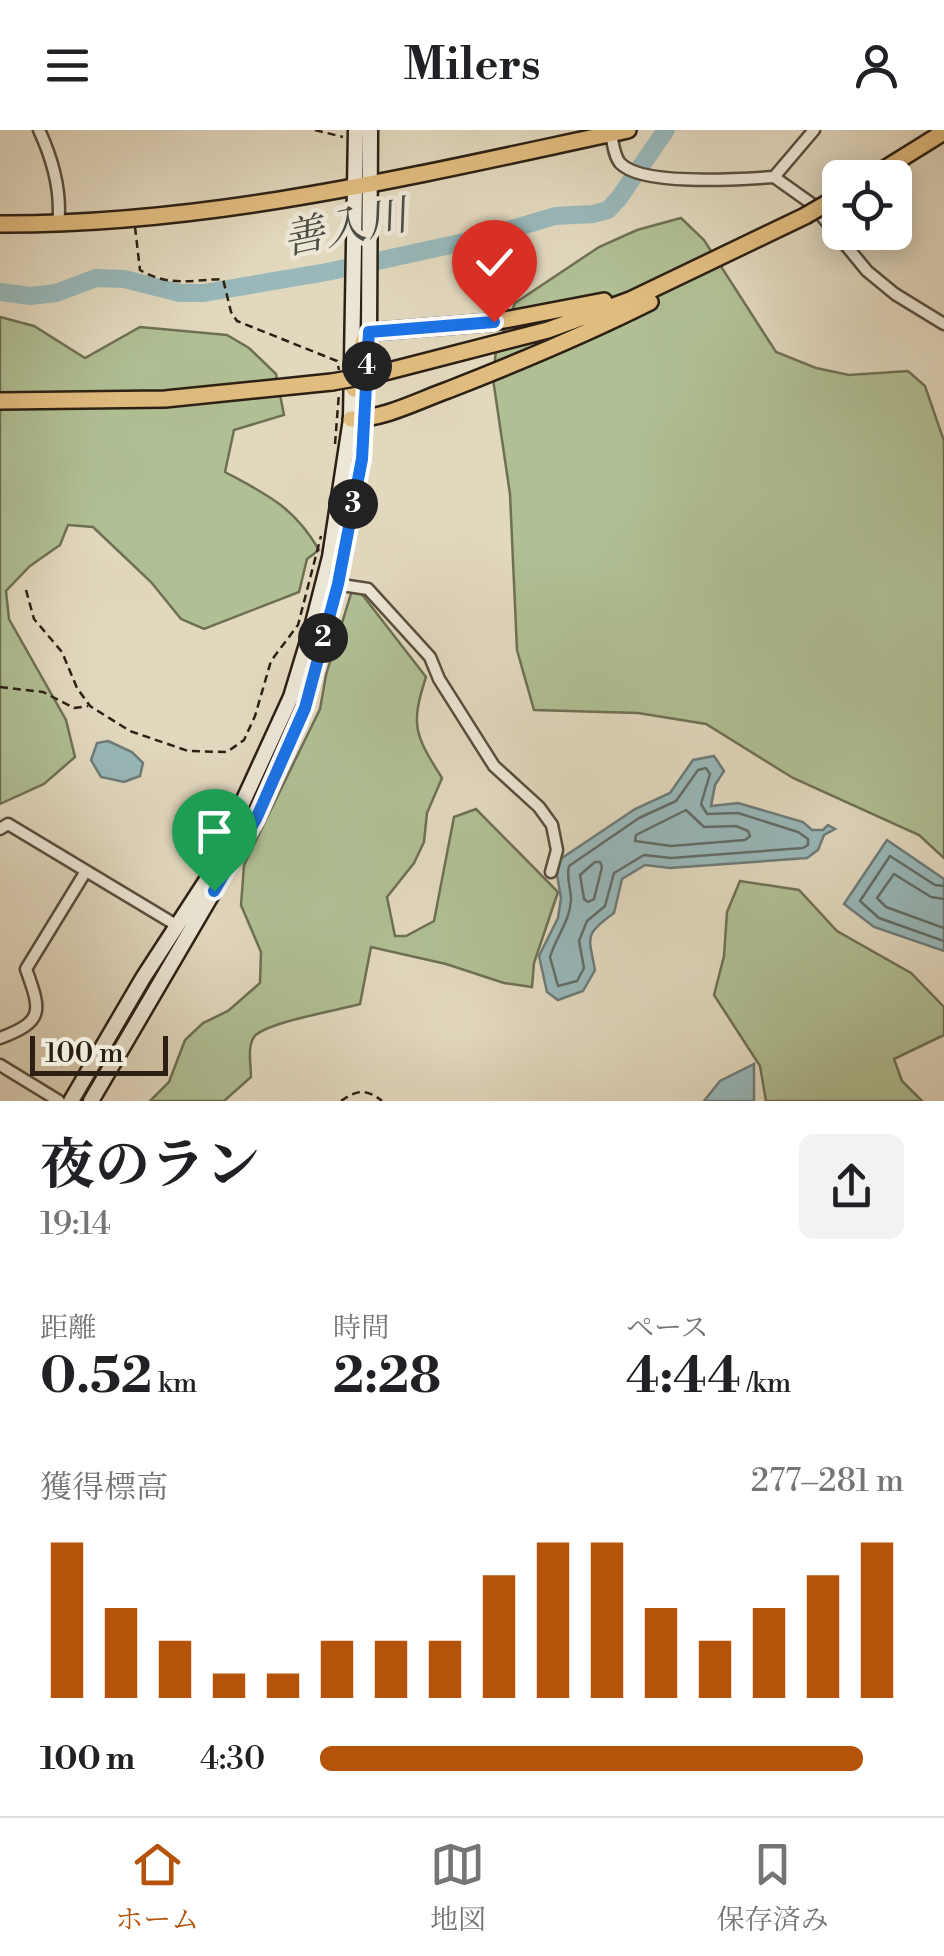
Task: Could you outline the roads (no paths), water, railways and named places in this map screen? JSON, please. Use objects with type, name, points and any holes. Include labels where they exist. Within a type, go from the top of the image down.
[{"type":"main road","points":[[0,224],[134,221],[248,208],[628,130]]},
{"type":"main road","points":[[899,160],[944,132]]},
{"type":"main road","points":[[358,419],[551,349],[707,272],[822,206]]},
{"type":"main road","points":[[0,401],[165,399],[377,374],[548,330],[666,285],[762,239]]},
{"type":"main road","points":[[354,389],[360,374],[364,338],[369,332],[404,332],[535,316],[666,285]]},
{"type":"street","points":[[39,130],[50,155],[61,202],[58,224]]},
{"type":"street","points":[[362,185],[370,130]]},
{"type":"street","points":[[774,177],[814,130]]},
{"type":"street","points":[[610,134],[618,162],[630,170],[708,182],[774,177],[812,204],[866,271],[944,324]]},
{"type":"street","points":[[92,1101],[256,819],[305,708],[362,459],[354,389],[354,279],[362,252],[362,185],[356,135]]},
{"type":"street","points":[[358,419],[369,332],[370,274],[362,252]]},
{"type":"street","points":[[331,583],[368,589],[430,658],[439,680],[494,766],[552,825],[556,850],[551,872]]},
{"type":"street","points":[[71,1101],[208,878],[291,697],[331,583]]},
{"type":"street","points":[[0,830],[8,824],[176,925]]},
{"type":"street","points":[[0,1038],[20,1030],[37,1015],[39,1005],[26,969],[86,870]]},
{"type":"street","points":[[0,1066],[60,1101]]},
{"type":"water","points":[[108,741],[132,752],[143,763],[140,776],[124,782],[101,777],[91,760],[97,743]]},
{"type":"water","points":[[714,756],[724,771],[715,785],[711,806],[738,803],[803,822],[812,830],[823,830],[828,825],[835,829],[824,835],[818,850],[807,858],[670,868],[645,865],[622,879],[614,913],[591,937],[595,970],[583,991],[558,1000],[547,992],[539,956],[558,918],[559,860],[635,809],[670,793],[693,760]]},
{"type":"water","points":[[887,840],[944,879],[944,951],[874,927],[844,904]]},
{"type":"water","points":[[754,1064],[754,1101],[704,1101],[720,1081]]},
{"type":"waterway","name":"善入川","points":[[0,292],[30,296],[56,293],[96,278],[124,279],[180,293],[204,293],[327,272],[478,239],[555,216],[593,214],[608,210],[619,198],[666,130]]}]
